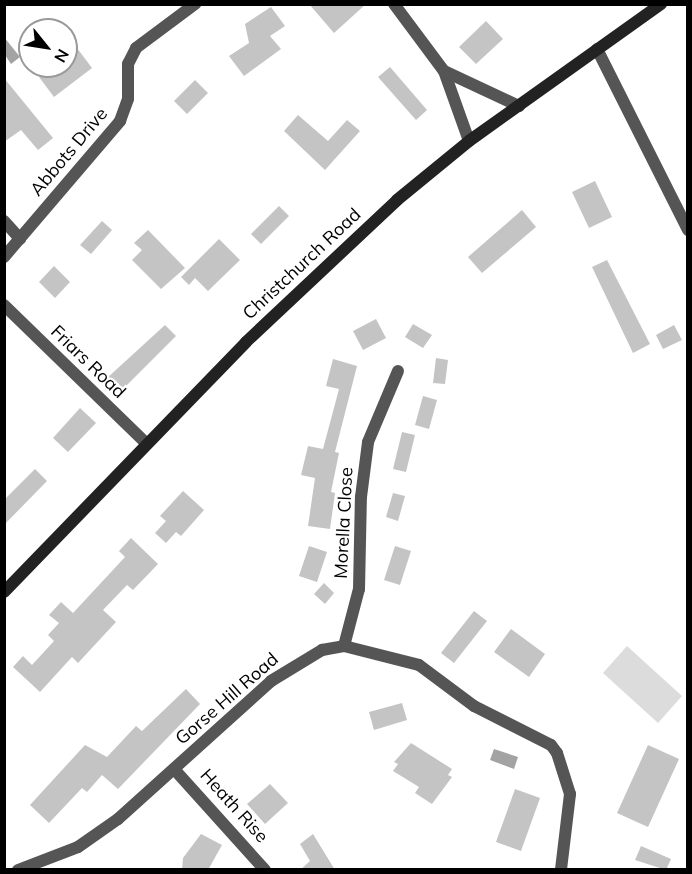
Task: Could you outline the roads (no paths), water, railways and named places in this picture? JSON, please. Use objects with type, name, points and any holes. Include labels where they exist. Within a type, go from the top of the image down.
[{"type":"main road","name":"Christchurch Road","points":[[4,592],[319,271],[469,141],[661,4]]},
{"type":"street","name":"Abbots Drive","points":[[4,257],[120,121],[127,106],[128,64],[136,48],[195,4]]},
{"type":"street","points":[[394,4],[444,71],[469,141]]},
{"type":"street","points":[[597,49],[687,230]]},
{"type":"street","points":[[444,71],[519,106]]},
{"type":"street","points":[[4,221],[20,239]]},
{"type":"street","name":"Friars Road","points":[[4,305],[147,444]]},
{"type":"street","name":"Morella Close","points":[[344,646],[359,589],[365,461],[378,414],[398,370]]},
{"type":"street","name":"Gorse Hill Road","points":[[18,870],[78,847],[118,819],[285,670],[322,650],[344,646],[419,664],[474,706],[551,745],[561,763],[570,794],[561,870]]},
{"type":"street","name":"Heath Rise","points":[[174,769],[265,870]]}]
